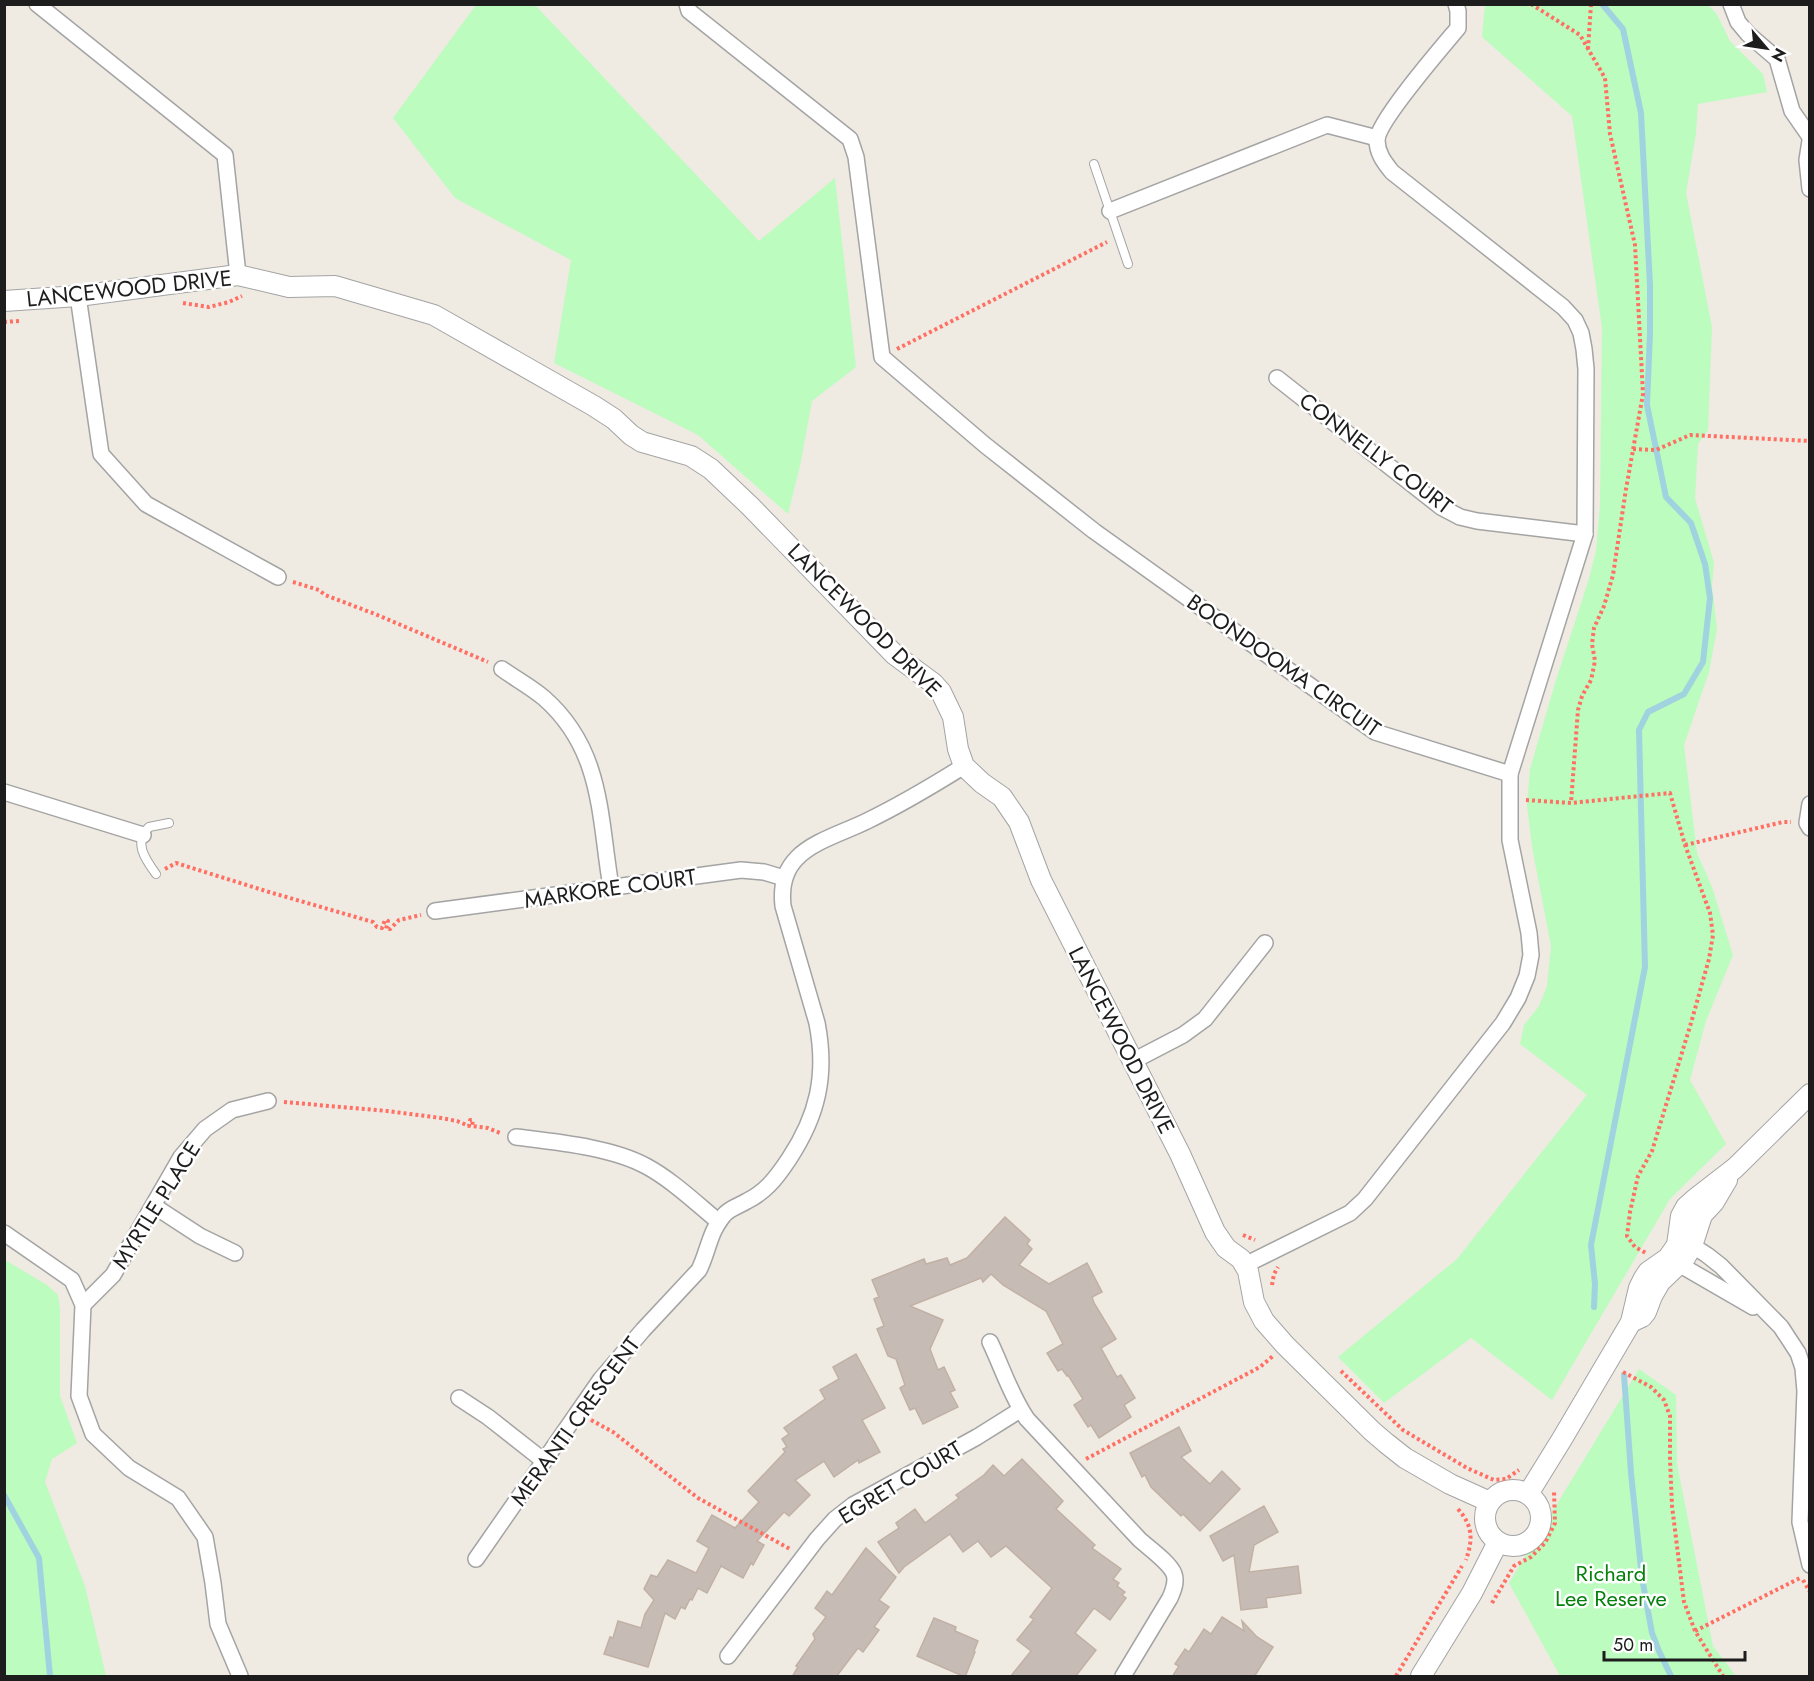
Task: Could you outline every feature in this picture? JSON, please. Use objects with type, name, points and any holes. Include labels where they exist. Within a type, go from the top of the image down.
[{"type":"street","points":[[37,4],[225,155],[238,275]]},
{"type":"street","points":[[687,4],[689,11],[850,139],[856,157],[882,357]]},
{"type":"street","points":[[1456,4],[1458,28],[1389,115],[1377,138],[1380,156],[1392,172],[1556,301],[1575,320],[1581,333],[1586,369],[1585,534],[1510,774],[1510,840],[1532,955],[1527,976],[1503,1023],[1365,1199],[1350,1213],[1245,1265],[1258,1310],[1270,1330],[1372,1431],[1405,1458],[1450,1484],[1490,1502]]},
{"type":"street","points":[[1731,4],[1738,22],[1748,34],[1777,58],[1792,111],[1809,139],[1809,189]]},
{"type":"street","points":[[1110,211],[1327,125],[1377,138]]},
{"type":"street","name":"LANCEWOOD DRIVE","points":[[4,301],[78,296],[238,275],[290,287],[335,286],[434,315],[594,406],[642,442],[679,452],[702,462],[750,506],[895,655],[933,683],[941,692],[953,717],[958,749],[964,766],[1002,797],[1018,822],[1041,880],[1180,1154],[1215,1232],[1226,1248],[1241,1259],[1245,1265]]},
{"type":"street","points":[[78,296],[100,454],[147,504],[278,578]]},
{"type":"street","name":"BOONDOOMA CIRCUIT","points":[[882,357],[985,445],[1094,531],[1376,732],[1510,774]]},
{"type":"street","name":"CONNELLY COURT","points":[[1277,378],[1441,507],[1460,517],[1501,525],[1585,534]]},
{"type":"street","points":[[502,669],[544,699],[574,733],[583,748],[590,762],[599,798],[611,887]]},
{"type":"street","points":[[516,1137],[579,1147],[630,1159],[663,1177],[719,1221],[730,1210],[755,1197],[771,1183],[801,1140],[818,1096],[822,1062],[817,1023],[783,906],[784,878],[795,860],[810,848],[888,811],[964,766]]},
{"type":"street","points":[[4,792],[143,835]]},
{"type":"street","points":[[1808,825],[1809,804]]},
{"type":"street","name":"MARKORE COURT","points":[[435,911],[741,870],[764,872],[784,878]]},
{"type":"street","points":[[1133,1061],[1183,1035],[1205,1019],[1265,943]]},
{"type":"street","points":[[1803,1570],[1800,1522],[1804,1417],[1803,1368],[1792,1342],[1781,1327],[1721,1266],[1686,1242],[1681,1216],[1695,1199],[1735,1168],[1809,1094]]},
{"type":"street","name":"MYRTLE PLACE","points":[[83,1305],[113,1275],[182,1157],[205,1129],[232,1110],[268,1101]]},
{"type":"street","points":[[154,1206],[200,1236],[235,1252]]},
{"type":"street","name":"MERANTI CRESCENT","points":[[476,1558],[578,1411],[625,1350],[699,1270],[719,1221]]},
{"type":"street","points":[[4,1233],[72,1280],[83,1305],[79,1396],[93,1434],[129,1468],[178,1498],[205,1538],[218,1624],[240,1677]]},
{"type":"street","points":[[1674,1262],[1677,1245],[1686,1242]]},
{"type":"street","points":[[1674,1262],[1769,1316]]},
{"type":"street","points":[[1528,1494],[1631,1322],[1639,1288],[1644,1278],[1648,1272],[1674,1262]]},
{"type":"street","points":[[990,1342],[1020,1410],[1174,1574],[1174,1587],[1170,1598],[1124,1677]]},
{"type":"street","points":[[459,1398],[488,1417],[544,1461]]},
{"type":"street","name":"EGRET COURT","points":[[728,1656],[802,1558],[836,1519],[854,1505],[977,1437],[1020,1410]]},
{"type":"street","points":[[1514,1490],[1528,1494],[1534,1499],[1541,1512],[1540,1527],[1537,1533],[1527,1544],[1519,1546],[1512,1547],[1498,1542],[1492,1538],[1485,1524],[1490,1502],[1507,1491],[1514,1490]]},
{"type":"street","points":[[1421,1677],[1472,1593],[1498,1542]]},
{"type":"lane","points":[[1094,164],[1128,264]]},
{"type":"lane","points":[[156,873],[140,845],[147,829],[169,823]]},
{"type":"path","points":[[1531,4],[1580,36],[1605,78],[1610,134],[1635,245],[1643,394],[1613,575],[1604,606],[1594,628],[1592,644],[1595,661],[1591,680],[1582,696],[1578,710],[1571,802]]},
{"type":"path","points":[[1588,49],[1591,4]]},
{"type":"path","points":[[882,357],[1119,237]]},
{"type":"path","points":[[181,303],[209,307],[229,302],[243,295]]},
{"type":"path","points":[[4,322],[27,320]]},
{"type":"path","points":[[1633,449],[1656,450],[1690,435],[1809,441]]},
{"type":"path","points":[[278,578],[319,591],[502,669]]},
{"type":"path","points":[[1510,799],[1571,802],[1670,793],[1685,845],[1710,914],[1713,935],[1709,959],[1652,1151],[1638,1176],[1630,1212],[1627,1236],[1635,1247],[1646,1252],[1641,1261]]},
{"type":"path","points":[[1685,845],[1783,822],[1808,825]]},
{"type":"path","points":[[156,873],[176,863],[373,921],[377,927],[382,928],[385,920],[388,921],[386,928],[390,929],[399,920],[435,911]]},
{"type":"path","points":[[268,1101],[387,1111],[457,1121],[469,1126],[470,1120],[473,1120],[472,1126],[488,1128],[516,1137]]},
{"type":"path","points":[[1271,1287],[1274,1274],[1284,1263]]},
{"type":"path","points":[[1073,1469],[1092,1455],[1260,1367],[1284,1345]]},
{"type":"path","points":[[1338,1368],[1403,1430],[1467,1468],[1494,1480],[1506,1479],[1522,1467]]},
{"type":"path","points":[[1620,1370],[1651,1387],[1664,1400],[1670,1416],[1672,1506],[1684,1602],[1695,1631],[1723,1677]]},
{"type":"path","points":[[578,1411],[613,1432],[698,1498],[802,1558]]},
{"type":"path","points":[[1492,1603],[1514,1566],[1531,1557],[1545,1543],[1555,1523],[1553,1493],[1556,1484]]},
{"type":"path","points":[[1396,1677],[1467,1558],[1472,1538],[1467,1520],[1456,1506]]},
{"type":"path","points":[[1803,1570],[1809,1573]]},
{"type":"path","points":[[1803,1570],[1809,1593]]},
{"type":"path","points":[[1695,1631],[1803,1570]]},
{"type":"green space","points":[[476,5],[535,5],[759,241],[835,178],[856,367],[812,401],[788,514],[698,435],[554,363],[571,260],[455,198],[393,118]]},
{"type":"green space","points":[[1485,5],[1708,5],[1716,13],[1730,41],[1763,74],[1767,92],[1698,104],[1696,133],[1686,193],[1712,327],[1708,430],[1698,444],[1695,498],[1714,563],[1712,586],[1717,629],[1709,672],[1684,745],[1697,853],[1712,887],[1733,955],[1706,1021],[1690,1080],[1726,1144],[1670,1199],[1552,1400],[1471,1338],[1384,1403],[1338,1357],[1457,1259],[1587,1095],[1520,1044],[1524,1025],[1539,1006],[1547,986],[1551,946],[1532,847],[1527,805],[1530,769],[1596,551],[1600,504],[1602,328],[1572,116],[1482,37]]},
{"type":"green space","points":[[5,1260],[47,1285],[58,1295],[60,1396],[77,1443],[52,1459],[45,1482],[85,1586],[106,1676],[5,1676]]},
{"type":"green space","name":"Richard Lee Reserve","points":[[1639,1369],[1676,1395],[1677,1464],[1713,1646],[1736,1676],[1560,1676],[1509,1583]]},
{"type":"building","points":[[1005,1217],[1030,1240],[1027,1244],[1032,1249],[1019,1265],[1049,1284],[1087,1263],[1102,1292],[1092,1297],[1116,1339],[1101,1348],[1117,1377],[1121,1375],[1135,1398],[1124,1405],[1131,1417],[1099,1438],[1091,1425],[1088,1427],[1074,1405],[1083,1399],[1068,1375],[1062,1369],[1058,1371],[1047,1353],[1063,1344],[1046,1311],[1003,1285],[991,1274],[983,1282],[981,1278],[910,1306],[943,1320],[930,1349],[938,1370],[944,1367],[955,1390],[950,1392],[958,1407],[923,1424],[915,1408],[910,1410],[900,1388],[905,1385],[896,1359],[888,1356],[877,1329],[884,1326],[874,1299],[879,1297],[872,1280],[924,1259],[926,1264],[947,1258],[950,1265],[967,1258]]},
{"type":"building","points":[[856,1354],[885,1408],[862,1420],[880,1452],[859,1463],[858,1460],[834,1477],[824,1461],[795,1480],[810,1495],[789,1516],[784,1512],[757,1541],[764,1545],[743,1578],[721,1566],[707,1593],[698,1588],[685,1609],[681,1607],[675,1619],[665,1613],[648,1667],[604,1654],[610,1637],[613,1638],[618,1621],[641,1628],[645,1614],[654,1600],[644,1589],[651,1575],[657,1577],[668,1560],[696,1573],[709,1548],[697,1541],[712,1515],[735,1528],[759,1502],[748,1491],[785,1452],[783,1449],[787,1447],[782,1439],[789,1434],[784,1428],[825,1399],[820,1390],[839,1379],[833,1367]]},
{"type":"building","points":[[1179,1427],[1191,1451],[1181,1457],[1210,1484],[1222,1471],[1240,1489],[1200,1531],[1151,1487],[1145,1475],[1142,1477],[1130,1453]]},
{"type":"building","points":[[1022,1459],[1063,1501],[1056,1509],[1095,1545],[1092,1548],[1121,1569],[1113,1579],[1119,1583],[1117,1586],[1125,1592],[1122,1595],[1126,1598],[1110,1620],[1094,1608],[1075,1633],[1096,1650],[1075,1677],[1010,1677],[1031,1651],[1017,1640],[1034,1619],[1030,1617],[1052,1588],[1006,1546],[991,1557],[978,1541],[963,1552],[950,1534],[899,1573],[878,1542],[899,1528],[896,1523],[915,1509],[925,1523],[959,1498],[956,1495],[984,1475],[993,1465],[1004,1476]]},
{"type":"building","points":[[1264,1506],[1278,1532],[1254,1545],[1249,1572],[1298,1566],[1301,1593],[1266,1598],[1267,1607],[1241,1610],[1234,1555],[1223,1561],[1210,1536]]},
{"type":"building","points":[[866,1548],[896,1577],[879,1600],[889,1607],[874,1627],[879,1630],[863,1652],[858,1648],[836,1677],[792,1677],[798,1667],[796,1666],[815,1639],[813,1634],[826,1617],[815,1608],[827,1591],[832,1595]]},
{"type":"building","points":[[1222,1617],[1244,1631],[1242,1621],[1257,1637],[1273,1647],[1254,1677],[1172,1677],[1179,1666],[1175,1664],[1185,1649],[1189,1652],[1204,1629],[1211,1634]]},
{"type":"building","points":[[934,1618],[956,1627],[955,1631],[978,1641],[965,1677],[917,1656]]},
{"type":"waterway","points":[[1594,1307],[1595,1284],[1591,1245],[1645,967],[1639,730],[1648,712],[1684,694],[1703,662],[1710,598],[1705,564],[1691,523],[1666,497],[1647,405],[1650,285],[1641,113],[1623,29],[1602,4]]},
{"type":"waterway","points":[[1624,1375],[1642,1578],[1652,1633],[1671,1676]]},
{"type":"waterway","points":[[4,1495],[39,1558],[50,1676]]}]
